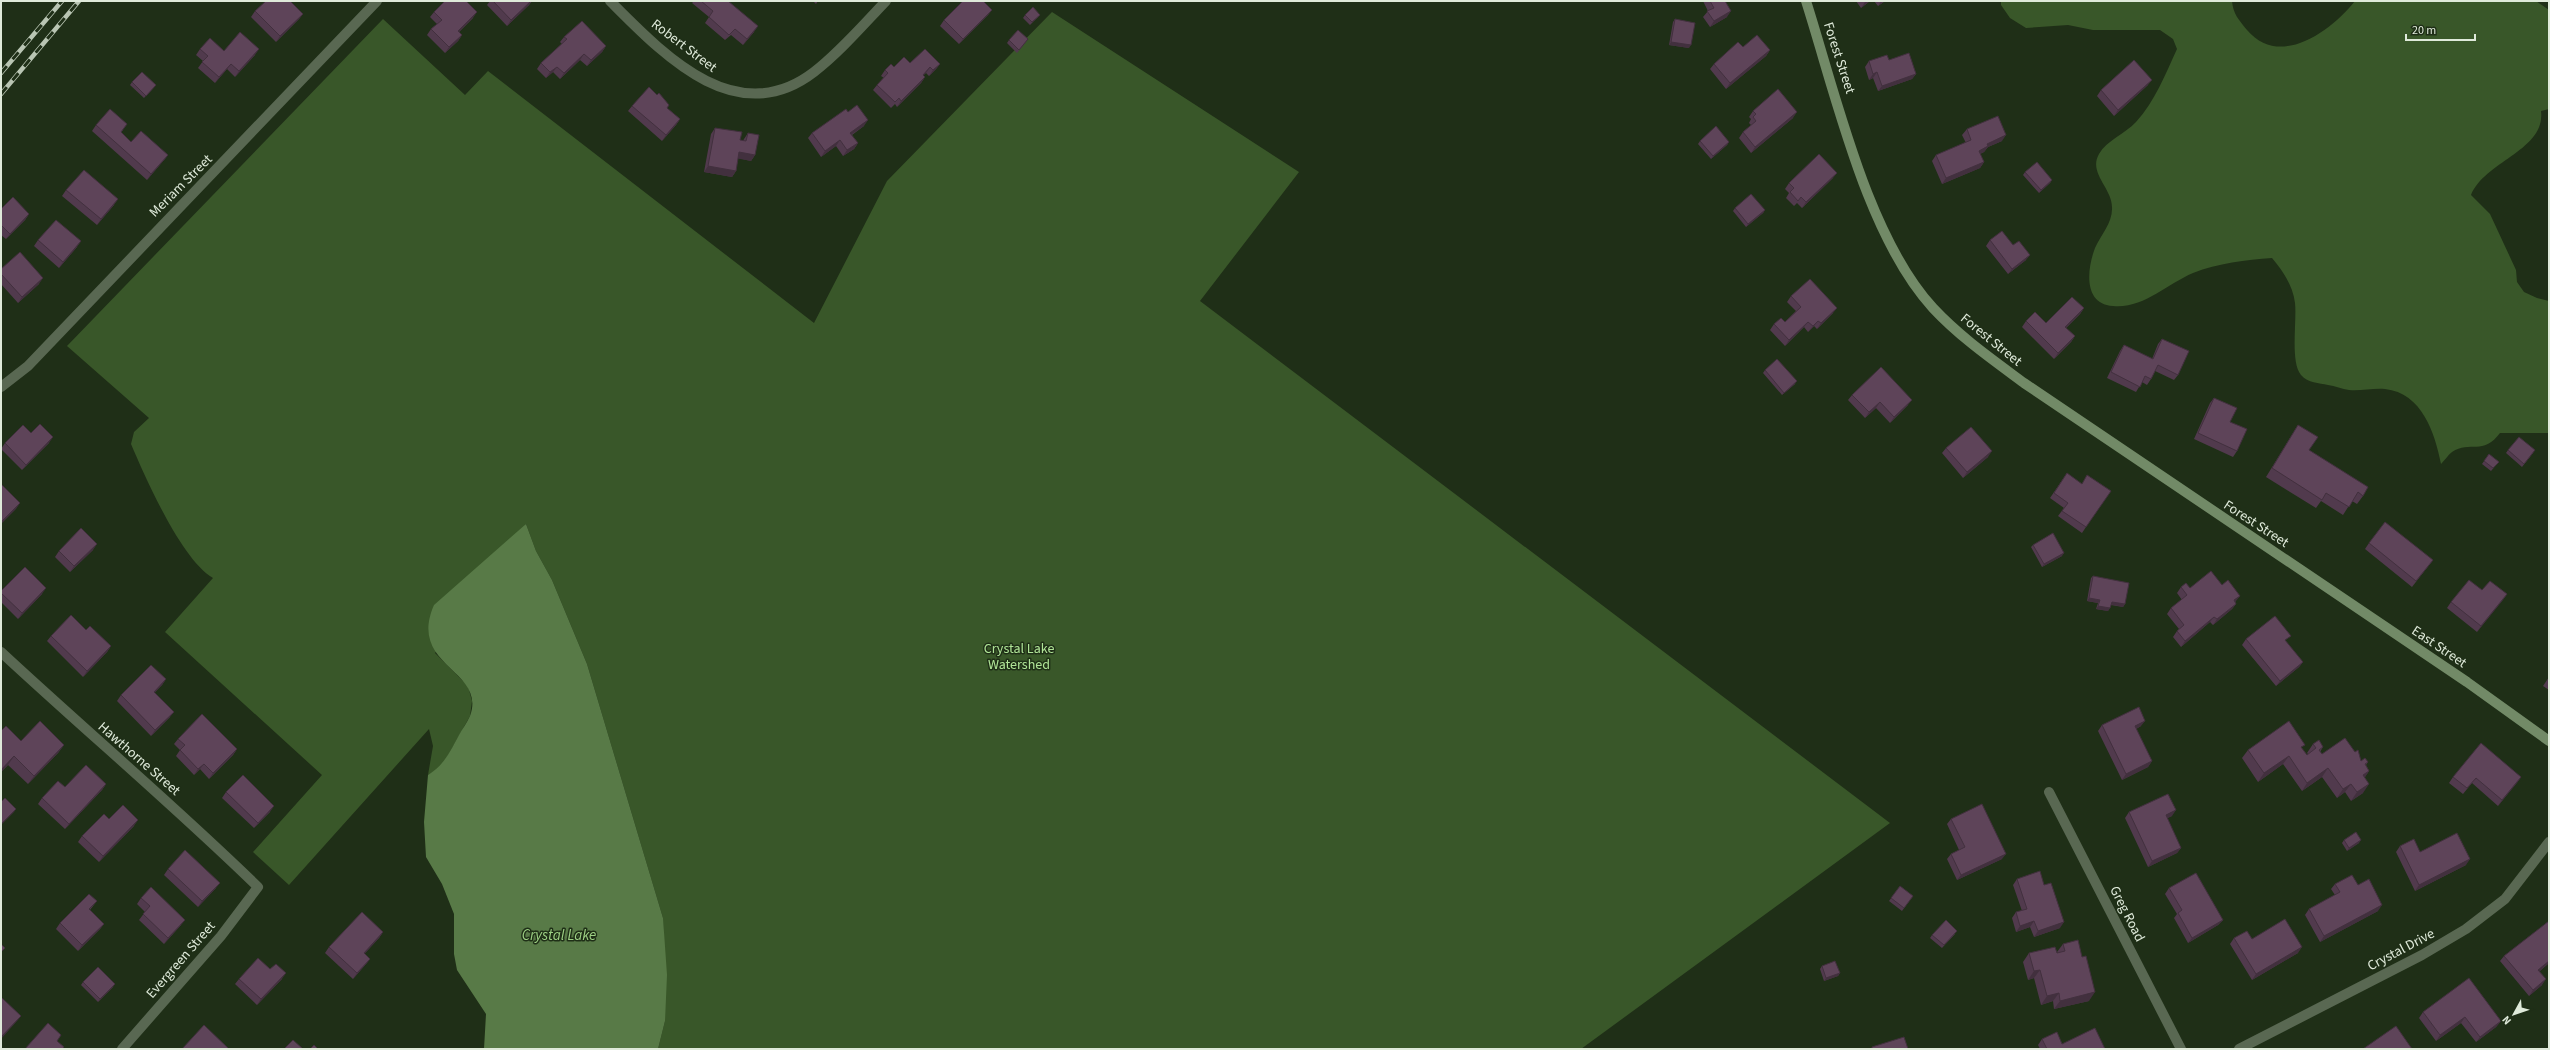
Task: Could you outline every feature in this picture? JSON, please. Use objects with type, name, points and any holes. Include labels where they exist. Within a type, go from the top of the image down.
[{"type":"main road","name":"Forest Street","points":[[1806,1],[1853,153],[1884,233],[1908,274],[1934,309],[1969,341],[2024,384],[2312,578]]},
{"type":"main road","name":"East Street","points":[[2312,578],[2467,682],[2549,742]]},
{"type":"street","name":"Meriam Street","points":[[1,387],[28,366],[377,1]]},
{"type":"street","name":"Robert Street","points":[[610,1],[650,40],[694,74],[726,90],[758,94],[786,88],[814,72],[886,1]]},
{"type":"street","name":"Hawthorne Street","points":[[1,652],[81,726],[200,831],[258,887]]},
{"type":"street","name":"Greg Road","points":[[2049,792],[2181,1049]]},
{"type":"street","name":"Crystal Drive","points":[[2239,1049],[2422,955],[2466,930],[2505,899],[2549,842]]},
{"type":"street","name":"Evergreen Street","points":[[122,1049],[221,936],[258,887]]},
{"type":"green space","points":[[2001,1],[2232,1],[2235,13],[2247,30],[2260,41],[2274,46],[2289,46],[2319,34],[2333,24],[2355,1],[2536,1],[2549,10],[2549,109],[2541,111],[2540,124],[2534,136],[2525,146],[2489,173],[2478,183],[2471,195],[2490,214],[2516,270],[2517,282],[2524,292],[2537,298],[2549,301],[2549,433],[2500,433],[2488,444],[2482,446],[2465,447],[2452,452],[2441,464],[2435,440],[2425,416],[2409,398],[2398,392],[2385,389],[2349,390],[2307,380],[2301,375],[2296,361],[2294,297],[2287,279],[2272,258],[2232,262],[2193,273],[2145,300],[2134,304],[2113,306],[2103,304],[2096,299],[2090,284],[2090,266],[2095,248],[2111,218],[2112,207],[2111,200],[2098,174],[2096,161],[2102,149],[2132,126],[2143,114],[2159,87],[2177,49],[2173,39],[2160,30],[2093,30],[2068,25],[2026,28],[2010,18],[2001,5]]},
{"type":"green space","name":"Crystal Lake Watershed","points":[[1052,12],[1299,172],[1200,301],[1890,823],[1581,1049],[658,1049],[665,1021],[663,918],[587,664],[552,580],[536,551],[526,524],[435,653],[468,686],[472,701],[470,716],[442,766],[428,775],[433,746],[429,729],[289,885],[253,852],[322,775],[165,632],[213,578],[201,568],[189,554],[177,536],[155,497],[131,444],[134,432],[149,418],[67,346],[383,19],[465,95],[488,71],[814,323],[887,181]]},
{"type":"water","name":"Crystal Lake","points":[[526,524],[536,551],[552,580],[587,664],[663,918],[667,975],[665,1021],[658,1049],[484,1049],[486,1014],[457,970],[454,954],[454,914],[442,884],[426,857],[424,822],[428,775],[439,767],[449,753],[470,716],[472,700],[468,688],[438,655],[431,642],[428,626],[434,605]]},
{"type":"building","points":[[266,1],[290,1],[303,14],[280,36],[255,11]]},
{"type":"building","points":[[445,1],[466,1],[477,12],[458,31],[462,35],[449,47],[431,29],[442,20],[434,12]]},
{"type":"building","points":[[493,1],[531,1],[511,20]]},
{"type":"building","points":[[701,1],[728,1],[758,26],[747,39],[735,29],[729,35],[709,17],[713,11]]},
{"type":"building","points":[[963,1],[983,1],[992,10],[963,39],[944,20]]},
{"type":"building","points":[[1710,1],[1725,1],[1731,11],[1714,21],[1707,11],[1714,8]]},
{"type":"building","points":[[1033,7],[1040,15],[1032,22],[1025,15]]},
{"type":"building","points":[[1675,19],[1695,23],[1691,45],[1671,42]]},
{"type":"building","points":[[582,21],[606,46],[591,60],[584,54],[564,73],[557,67],[550,72],[541,63],[567,39],[564,37]]},
{"type":"building","points":[[1018,30],[1028,39],[1019,50],[1009,40]]},
{"type":"building","points":[[240,32],[259,49],[239,71],[231,64],[219,77],[202,62],[208,56],[200,49],[210,38],[224,51]]},
{"type":"building","points":[[1757,35],[1770,50],[1730,83],[1714,64],[1738,42],[1743,47]]},
{"type":"building","points":[[925,49],[940,64],[933,70],[930,67],[923,75],[925,77],[901,101],[899,98],[895,102],[877,85],[888,73],[885,70],[891,64],[894,67],[904,57],[910,63]]},
{"type":"building","points":[[1909,53],[1916,74],[1882,86],[1877,72],[1873,74],[1869,61],[1887,55],[1889,60]]},
{"type":"building","points":[[2134,60],[2152,80],[2118,110],[2101,90]]},
{"type":"building","points":[[142,72],[156,85],[146,96],[132,82]]},
{"type":"building","points":[[649,87],[657,95],[659,93],[669,105],[667,108],[680,119],[666,135],[632,106]]},
{"type":"building","points":[[1778,89],[1797,112],[1755,147],[1743,132],[1756,121],[1753,117],[1756,114],[1753,111]]},
{"type":"building","points":[[857,105],[868,120],[850,133],[858,143],[847,150],[840,140],[825,151],[812,133],[846,109],[848,112]]},
{"type":"building","points":[[110,109],[127,124],[121,132],[131,142],[141,131],[168,155],[151,174],[96,125]]},
{"type":"building","points":[[1998,116],[2006,135],[1987,144],[1988,146],[1979,151],[1984,162],[1946,178],[1936,155],[1971,140],[1967,129]]},
{"type":"building","points":[[1716,126],[1729,142],[1713,156],[1700,141]]},
{"type":"building","points":[[715,128],[742,132],[740,140],[746,141],[748,133],[759,135],[755,155],[739,152],[736,171],[708,166]]},
{"type":"building","points":[[1819,154],[1837,173],[1806,202],[1801,197],[1798,201],[1790,192],[1794,188],[1789,183]]},
{"type":"building","points":[[2037,162],[2052,180],[2041,190],[2025,172]]},
{"type":"building","points":[[84,170],[118,199],[101,219],[66,190]]},
{"type":"building","points":[[1751,194],[1765,210],[1748,224],[1735,208]]},
{"type":"building","points":[[13,197],[29,214],[10,234],[1,225],[1,209]]},
{"type":"building","points":[[56,220],[81,241],[63,262],[38,240]]},
{"type":"building","points":[[2002,231],[2013,245],[2019,241],[2030,255],[2012,269],[1990,240]]},
{"type":"building","points":[[20,252],[43,278],[22,297],[1,274],[1,269]]},
{"type":"building","points":[[1810,279],[1837,308],[1821,323],[1818,321],[1813,326],[1808,322],[1789,340],[1774,324],[1781,318],[1785,322],[1801,307],[1791,296]]},
{"type":"building","points":[[2072,297],[2084,308],[2065,327],[2075,336],[2058,353],[2026,321],[2035,312],[2046,323]]},
{"type":"building","points":[[2162,339],[2189,351],[2178,375],[2158,365],[2151,379],[2145,376],[2140,387],[2111,372],[2124,345],[2153,359]]},
{"type":"building","points":[[1777,359],[1797,381],[1784,393],[1765,370]]},
{"type":"building","points":[[1881,367],[1912,400],[1894,417],[1880,402],[1869,412],[1852,395]]},
{"type":"building","points":[[2214,398],[2237,408],[2230,422],[2247,429],[2237,451],[2198,433]]},
{"type":"building","points":[[40,424],[53,437],[26,465],[5,443],[23,425],[31,433]]},
{"type":"building","points":[[2298,425],[2318,437],[2309,450],[2368,487],[2363,496],[2358,492],[2349,507],[2326,493],[2322,500],[2272,468]]},
{"type":"building","points":[[1971,427],[1992,451],[1967,472],[1946,448]]},
{"type":"building","points":[[2519,437],[2535,450],[2524,464],[2508,450]]},
{"type":"building","points":[[2489,454],[2499,462],[2493,468],[2484,461]]},
{"type":"building","points":[[2067,473],[2082,484],[2087,475],[2111,491],[2086,527],[2062,511],[2068,503],[2054,493]]},
{"type":"building","points":[[1,484],[20,503],[1,522]]},
{"type":"building","points":[[2385,522],[2433,560],[2416,581],[2369,543]]},
{"type":"building","points":[[81,528],[97,544],[74,566],[59,551]]},
{"type":"building","points":[[2053,533],[2064,553],[2044,564],[2033,545]]},
{"type":"building","points":[[25,567],[46,588],[22,613],[1,593],[1,591]]},
{"type":"building","points":[[2211,571],[2222,585],[2228,580],[2240,596],[2234,600],[2236,604],[2217,619],[2214,617],[2185,641],[2177,631],[2184,625],[2171,608],[2187,595],[2181,587],[2186,583],[2190,588]]},
{"type":"building","points":[[2093,576],[2129,583],[2125,604],[2112,602],[2110,608],[2098,606],[2100,600],[2089,598]]},
{"type":"building","points":[[2469,580],[2482,590],[2490,581],[2507,594],[2481,626],[2451,602]]},
{"type":"building","points":[[71,615],[86,630],[90,626],[111,646],[87,671],[51,636]]},
{"type":"building","points":[[2275,616],[2291,636],[2285,640],[2303,662],[2280,681],[2246,639]]},
{"type":"building","points":[[151,665],[166,679],[154,692],[174,712],[155,730],[121,695]]},
{"type":"building","points":[[2139,707],[2145,721],[2135,726],[2152,761],[2126,774],[2102,725]]},
{"type":"building","points":[[202,714],[237,749],[213,773],[204,764],[198,769],[180,750],[185,745],[178,739]]},
{"type":"building","points":[[40,721],[64,745],[34,776],[14,756],[1,770],[1,731],[6,726],[21,741]]},
{"type":"building","points":[[2289,721],[2305,745],[2301,747],[2307,755],[2316,748],[2313,744],[2319,740],[2323,747],[2319,750],[2322,754],[2345,738],[2355,752],[2358,750],[2361,761],[2365,758],[2368,762],[2365,764],[2369,771],[2363,775],[2369,784],[2357,792],[2351,784],[2343,789],[2328,768],[2307,783],[2289,756],[2264,773],[2248,750]]},
{"type":"building","points":[[2481,743],[2521,777],[2502,800],[2476,778],[2467,788],[2453,777]]},
{"type":"building","points":[[86,765],[106,784],[69,824],[42,798],[58,781],[65,787]]},
{"type":"building","points":[[243,775],[274,806],[258,823],[226,792]]},
{"type":"building","points":[[2168,794],[2176,810],[2166,815],[2181,848],[2152,861],[2129,812]]},
{"type":"building","points":[[5,798],[16,809],[1,824],[1,802]]},
{"type":"building","points":[[1982,804],[2006,854],[1961,875],[1951,854],[1965,847],[1951,819]]},
{"type":"building","points":[[123,805],[138,820],[103,856],[82,836],[104,814],[109,819]]},
{"type":"building","points":[[2356,832],[2361,840],[2349,848],[2344,840]]},
{"type":"building","points":[[2457,833],[2470,859],[2419,885],[2400,846],[2414,839],[2420,852]]},
{"type":"building","points":[[185,850],[220,883],[202,901],[168,869]]},
{"type":"building","points":[[2040,871],[2044,885],[2051,883],[2064,922],[2038,931],[2034,921],[2020,926],[2016,912],[2027,909],[2017,879]]},
{"type":"building","points":[[2196,873],[2223,920],[2192,938],[2178,913],[2182,910],[2169,888]]},
{"type":"building","points":[[2352,875],[2358,885],[2369,879],[2382,905],[2324,936],[2309,909],[2340,892],[2335,884]]},
{"type":"building","points":[[1900,886],[1913,896],[1904,908],[1891,898]]},
{"type":"building","points":[[151,887],[185,920],[168,938],[143,914],[150,906],[141,898]]},
{"type":"building","points":[[89,894],[97,901],[89,909],[104,924],[82,945],[60,923]]},
{"type":"building","points":[[362,912],[383,932],[364,953],[370,959],[357,973],[329,947]]},
{"type":"building","points":[[2285,919],[2302,947],[2256,974],[2234,938],[2247,931],[2252,939]]},
{"type":"building","points":[[1946,920],[1957,931],[1944,945],[1932,935]]},
{"type":"building","points":[[2549,921],[2549,961],[2538,970],[2546,979],[2533,990],[2504,956]]},
{"type":"building","points":[[2078,940],[2082,957],[2086,956],[2095,992],[2060,1001],[2059,993],[2047,996],[2040,970],[2034,971],[2029,953],[2055,947],[2057,953],[2065,951],[2063,944]]},
{"type":"building","points":[[1,944],[5,948],[1,952]]},
{"type":"building","points":[[258,958],[270,969],[276,964],[286,973],[261,999],[239,979]]},
{"type":"building","points":[[1835,961],[1840,973],[1826,978],[1822,966]]},
{"type":"building","points":[[98,967],[115,984],[100,999],[83,982]]},
{"type":"building","points":[[2469,978],[2501,1021],[2480,1037],[2465,1017],[2440,1035],[2423,1012]]},
{"type":"building","points":[[2,998],[21,1016],[1,1037],[1,1000]]},
{"type":"building","points":[[48,1023],[61,1035],[57,1041],[64,1047],[62,1049],[25,1049]]},
{"type":"building","points":[[204,1025],[229,1049],[182,1049]]},
{"type":"building","points":[[2396,1026],[2412,1049],[2363,1049]]},
{"type":"building","points":[[2095,1028],[2105,1049],[2047,1049],[2042,1039],[2057,1032],[2062,1044]]},
{"type":"building","points":[[1904,1037],[1908,1049],[1872,1049],[1872,1047]]},
{"type":"building","points":[[293,1040],[303,1049],[284,1049]]},
{"type":"building","points":[[314,1045],[318,1049],[310,1049]]},
{"type":"railway","points":[[1,73],[62,1]]},
{"type":"railway","points":[[1,94],[79,1]]}]
